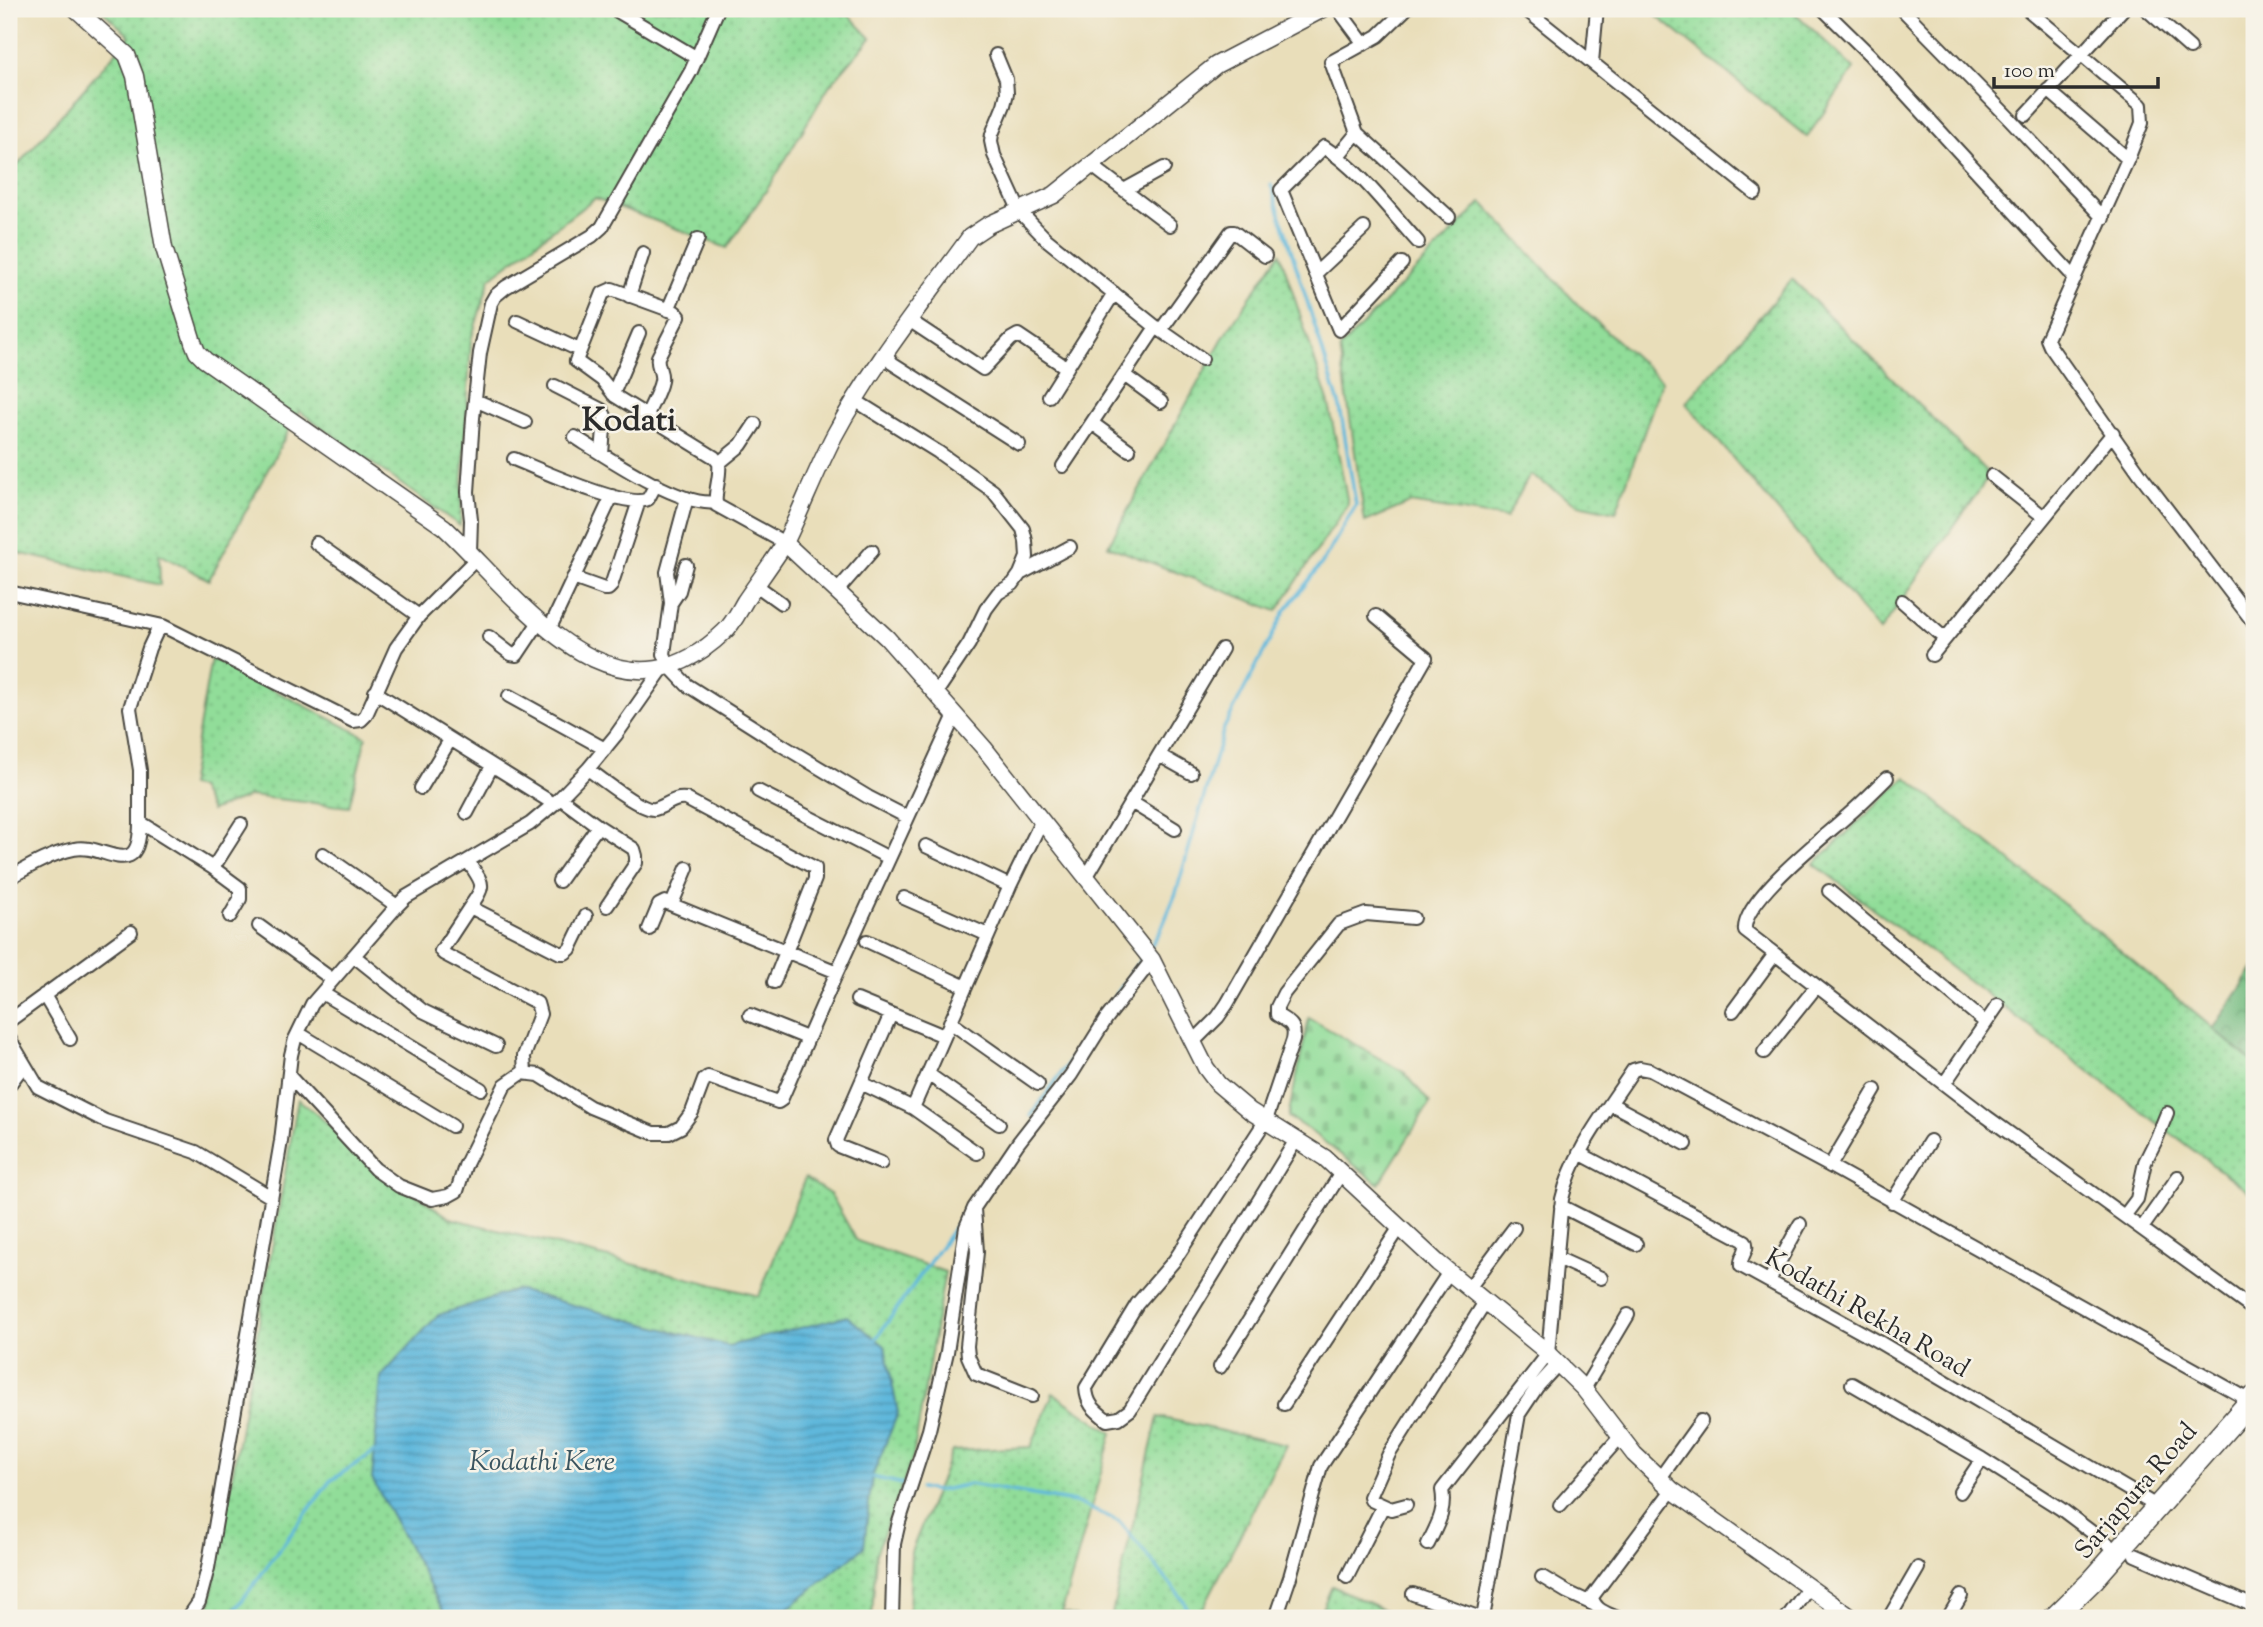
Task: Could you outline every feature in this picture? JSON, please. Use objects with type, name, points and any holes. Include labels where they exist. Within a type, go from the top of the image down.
[{"type":"main road","name":"Sarjapura Road","points":[[2054,1618],[2126,1553],[2158,1507],[2253,1406]]},
{"type":"main road","name":"Sarjapura Road","points":[[2075,1618],[2126,1553],[2253,1406]]},
{"type":"street","points":[[76,9],[127,55],[131,64],[164,248],[197,352],[444,527],[544,626],[565,643],[598,662],[629,670],[666,667],[686,660],[725,631],[785,543],[834,437],[885,353],[970,237],[988,225],[1054,195],[1216,65],[1323,9]]},
{"type":"street","points":[[614,9],[697,58]]},
{"type":"street","points":[[9,592],[163,626],[353,721],[366,716],[396,648],[419,616],[474,555],[468,492],[475,400],[480,353],[488,314],[495,296],[599,232],[697,58],[718,9]]},
{"type":"street","points":[[1338,9],[1364,44]]},
{"type":"street","points":[[1406,9],[1378,36],[1331,62],[1357,133],[1449,217]]},
{"type":"street","points":[[1525,9],[1755,193]]},
{"type":"street","points":[[1592,62],[1597,9]]},
{"type":"street","points":[[1823,9],[1870,55],[2075,278]]},
{"type":"street","points":[[1902,9],[2103,218]]},
{"type":"street","points":[[2027,9],[2141,105],[2142,123],[2128,159],[2047,338],[2140,474],[2254,622]]},
{"type":"street","points":[[2025,115],[2123,9]]},
{"type":"street","points":[[2146,9],[2190,48]]},
{"type":"street","points":[[996,55],[1006,79],[1007,93],[991,141],[994,155],[1020,212],[1046,239],[1158,329],[1202,359]]},
{"type":"street","points":[[2048,90],[2128,159]]},
{"type":"street","points":[[1338,156],[1357,133]]},
{"type":"street","points":[[1402,263],[1339,330],[1281,190],[1324,147],[1338,156],[1418,242]]},
{"type":"street","points":[[1091,165],[1170,225]]},
{"type":"street","points":[[1124,190],[1164,168]]},
{"type":"street","points":[[1315,273],[1364,228]]},
{"type":"street","points":[[1063,466],[1124,375],[1231,232],[1265,256]]},
{"type":"street","points":[[668,310],[698,239]]},
{"type":"street","points":[[629,296],[643,253]]},
{"type":"street","points":[[647,415],[661,384],[658,357],[679,316],[676,312],[612,289],[603,293],[576,362],[602,380],[613,394],[719,463],[716,505],[785,543],[887,638],[936,693],[984,748],[1152,960],[1206,1068],[1218,1084],[1250,1111],[1325,1158],[1449,1272],[1553,1359],[1584,1389],[1634,1454],[1672,1490],[1852,1618]]},
{"type":"street","points":[[1049,396],[1114,293]]},
{"type":"street","points":[[909,320],[984,369],[1011,339],[1018,335],[1067,368]]},
{"type":"street","points":[[517,321],[579,350]]},
{"type":"street","points":[[613,394],[639,333]]},
{"type":"street","points":[[885,353],[892,363],[1019,444]]},
{"type":"street","points":[[1124,375],[1161,402]]},
{"type":"street","points":[[555,386],[602,410],[605,416],[601,454]]},
{"type":"street","points":[[475,400],[525,422]]},
{"type":"street","points":[[856,401],[938,452],[993,491],[1023,529],[1027,557],[1020,574],[1013,584],[998,593],[986,609],[970,644],[936,693]]},
{"type":"street","points":[[1092,423],[1129,450]]},
{"type":"street","points":[[719,463],[741,445],[755,424]]},
{"type":"street","points":[[1932,655],[2113,433]]},
{"type":"street","points":[[575,437],[656,484],[701,503],[716,502]]},
{"type":"street","points":[[514,459],[560,479],[612,496],[639,501],[648,499],[656,484]]},
{"type":"street","points":[[1992,476],[2043,517]]},
{"type":"street","points":[[489,638],[517,655],[544,626],[573,578],[612,496]]},
{"type":"street","points":[[687,498],[667,572],[671,603],[664,654],[666,667],[687,685],[772,739],[868,797],[907,817]]},
{"type":"street","points":[[573,578],[604,589],[611,586],[639,501]]},
{"type":"street","points":[[316,543],[419,616]]},
{"type":"street","points":[[1020,574],[1070,547]]},
{"type":"street","points":[[837,592],[872,551]]},
{"type":"street","points":[[671,603],[679,591],[686,565]]},
{"type":"street","points":[[756,585],[781,603]]},
{"type":"street","points":[[1902,601],[1945,639]]},
{"type":"street","points":[[1193,1042],[1227,1004],[1426,658],[1377,616]]},
{"type":"street","points":[[9,878],[43,859],[76,848],[118,858],[128,856],[134,850],[140,838],[140,770],[130,708],[149,648],[156,633],[163,626]]},
{"type":"street","points":[[1087,876],[1222,649]]},
{"type":"street","points":[[188,1618],[199,1602],[208,1567],[271,1197],[291,1055],[312,1004],[406,897],[530,824],[557,801],[605,749],[666,667]]},
{"type":"street","points":[[375,692],[492,766],[557,801],[634,849],[636,863],[607,906]]},
{"type":"street","points":[[509,696],[605,749]]},
{"type":"street","points":[[289,1076],[375,1169],[399,1186],[432,1199],[457,1191],[465,1166],[505,1085],[514,1077],[525,1073],[538,1075],[590,1107],[653,1133],[669,1133],[681,1127],[692,1112],[704,1080],[708,1077],[773,1101],[781,1100],[836,972],[955,715]]},
{"type":"street","points":[[421,788],[450,740]]},
{"type":"street","points":[[1159,755],[1191,773]]},
{"type":"street","points":[[467,813],[492,766]]},
{"type":"street","points":[[588,769],[644,807],[656,809],[675,799],[686,799],[814,868],[815,879],[774,982]]},
{"type":"street","points":[[1887,778],[1849,815],[1797,858],[1752,908],[1746,918],[1745,931],[1944,1084],[2254,1310]]},
{"type":"street","points":[[758,791],[889,858]]},
{"type":"street","points":[[1131,802],[1175,829]]},
{"type":"street","points":[[913,1108],[988,935],[1042,820]]},
{"type":"street","points":[[140,822],[240,888],[240,899],[230,916]]},
{"type":"street","points":[[213,869],[242,824]]},
{"type":"street","points":[[559,881],[598,826]]},
{"type":"street","points":[[926,846],[1010,886]]},
{"type":"street","points":[[323,854],[397,906]]},
{"type":"street","points":[[468,861],[482,883],[482,890],[441,951],[537,1003],[540,1014],[524,1056],[525,1073]]},
{"type":"street","points":[[672,904],[687,868]]},
{"type":"street","points":[[1829,891],[1986,1023]]},
{"type":"street","points":[[904,898],[988,935]]},
{"type":"street","points":[[649,929],[659,905],[665,902],[836,972]]},
{"type":"street","points":[[470,907],[559,953],[570,949],[586,916]]},
{"type":"street","points":[[1296,1139],[1130,1410],[1119,1418],[1107,1420],[1087,1399],[1086,1388],[1137,1304],[1174,1261],[1266,1120],[1295,1029],[1293,1024],[1278,1015],[1277,1007],[1284,993],[1339,924],[1366,914],[1413,918]]},
{"type":"street","points":[[259,926],[333,980]]},
{"type":"street","points":[[9,1021],[131,932]]},
{"type":"street","points":[[867,941],[966,986]]},
{"type":"street","points":[[1733,1012],[1775,954]]},
{"type":"street","points":[[354,956],[423,1011],[496,1046]]},
{"type":"street","points":[[892,1618],[894,1544],[929,1430],[947,1352],[966,1227],[974,1208],[1018,1143],[1152,960]]},
{"type":"street","points":[[1764,1052],[1816,987]]},
{"type":"street","points":[[322,993],[481,1089]]},
{"type":"street","points":[[44,995],[70,1039]]},
{"type":"street","points":[[857,1000],[943,1036]]},
{"type":"street","points":[[1944,1084],[1998,1005]]},
{"type":"street","points":[[881,1163],[836,1143],[891,1014]]},
{"type":"street","points":[[750,1015],[807,1038]]},
{"type":"street","points":[[950,1022],[1038,1084]]},
{"type":"street","points":[[298,1033],[452,1126]]},
{"type":"street","points":[[9,1038],[38,1087],[105,1121],[196,1152],[271,1197]]},
{"type":"street","points":[[9,1085],[24,1065]]},
{"type":"street","points":[[1413,1594],[1482,1618],[1519,1414],[1553,1359],[1557,1258],[1566,1181],[1579,1153],[1633,1070],[1640,1068],[1650,1070],[1830,1166],[2126,1329],[2253,1406]]},
{"type":"street","points":[[928,1074],[999,1124]]},
{"type":"street","points":[[861,1083],[913,1108],[977,1153]]},
{"type":"street","points":[[1830,1166],[1875,1090]]},
{"type":"street","points":[[1611,1104],[1686,1144]]},
{"type":"street","points":[[2125,1215],[2137,1199],[2145,1162],[2167,1113]]},
{"type":"street","points":[[1892,1202],[1930,1141]]},
{"type":"street","name":"Kodathi Rekha Road","points":[[1579,1153],[1745,1241],[1746,1249],[1741,1266],[1880,1342],[2158,1507]]},
{"type":"street","points":[[1220,1367],[1341,1172]]},
{"type":"street","points":[[2142,1228],[2178,1177]]},
{"type":"street","points":[[1561,1206],[1636,1244]]},
{"type":"street","points":[[974,1208],[977,1252],[968,1356],[976,1374],[1032,1396]]},
{"type":"street","points":[[1769,1281],[1800,1224]]},
{"type":"street","points":[[1284,1404],[1400,1227]]},
{"type":"street","points":[[1469,1289],[1514,1228]]},
{"type":"street","points":[[1557,1258],[1601,1278]]},
{"type":"street","points":[[1276,1618],[1321,1466],[1449,1272]]},
{"type":"street","points":[[1406,1505],[1391,1509],[1371,1500],[1370,1497],[1389,1454],[1485,1302]]},
{"type":"street","points":[[1584,1389],[1628,1315]]},
{"type":"street","points":[[1428,1544],[1442,1512],[1442,1490],[1553,1359]]},
{"type":"street","points":[[1852,1384],[1982,1459],[2126,1553],[2254,1606]]},
{"type":"street","points":[[1660,1478],[1701,1421]]},
{"type":"street","points":[[1560,1505],[1620,1437]]},
{"type":"street","points":[[1960,1492],[1982,1459]]},
{"type":"street","points":[[1593,1604],[1592,1597],[1672,1490]]},
{"type":"street","points":[[1347,1577],[1383,1506]]},
{"type":"street","points":[[1889,1618],[1918,1569]]},
{"type":"street","points":[[1542,1577],[1616,1618]]},
{"type":"street","points":[[1787,1618],[1809,1587]]},
{"type":"street","points":[[1948,1618],[1961,1596]]},
{"type":"green space","points":[[100,9],[843,9],[871,38],[829,86],[774,179],[727,248],[595,198],[490,278],[471,340],[460,526],[299,411],[209,580],[159,554],[160,585],[9,551],[9,175],[130,36]]},
{"type":"green space","points":[[1648,9],[1791,9],[1854,69],[1807,137]]},
{"type":"green space","points":[[1482,202],[1580,307],[1662,381],[1616,512],[1578,504],[1530,475],[1506,518],[1410,503],[1365,522],[1340,348]]},
{"type":"green space","points":[[1280,253],[1329,404],[1348,504],[1277,611],[1108,546],[1224,336]]},
{"type":"green space","points":[[1792,279],[1990,475],[1880,631],[1686,403]]},
{"type":"green space","points":[[211,658],[366,737],[349,807],[250,796],[211,811],[199,788],[189,786]]},
{"type":"green space","points":[[1906,777],[2102,935],[2254,1063],[2254,1196],[1814,864]]},
{"type":"green space","points":[[2254,968],[2254,1063],[2213,1029]]},
{"type":"green space","points":[[1309,1018],[1405,1073],[1430,1103],[1379,1184],[1288,1117]]},
{"type":"green space","points":[[298,1099],[405,1187],[450,1218],[759,1296],[805,1178],[831,1195],[857,1241],[945,1272],[913,1457],[876,1554],[872,1618],[205,1618],[208,1615]]},
{"type":"green space","points":[[1053,1393],[1112,1433],[1062,1612],[1080,1618],[909,1618],[911,1552],[952,1451],[1031,1447]]},
{"type":"green space","points":[[1158,1417],[1286,1445],[1198,1618],[1111,1618]]},
{"type":"green space","points":[[1332,1586],[1401,1618],[1318,1618]]},
{"type":"water","name":"Kodathi Kere","points":[[517,1290],[728,1346],[847,1316],[885,1346],[898,1413],[872,1477],[864,1547],[776,1618],[447,1618],[372,1479],[381,1377],[438,1315]]},
{"type":"waterway","points":[[1150,947],[1160,932],[1176,893],[1224,728],[1285,611],[1322,563],[1356,505],[1340,407],[1271,185]]},
{"type":"waterway","points":[[1110,1004],[1143,956]]},
{"type":"waterway","points":[[1031,1116],[1095,1025]]},
{"type":"waterway","points":[[875,1340],[969,1206]]},
{"type":"waterway","points":[[229,1618],[330,1481],[374,1452]]},
{"type":"waterway","points":[[872,1477],[903,1484]]},
{"type":"waterway","points":[[920,1488],[937,1491],[970,1484],[1075,1502],[1120,1522],[1184,1601],[1190,1618]]},
{"type":"district","name":"Kodati","points":[[629,418]]}]
